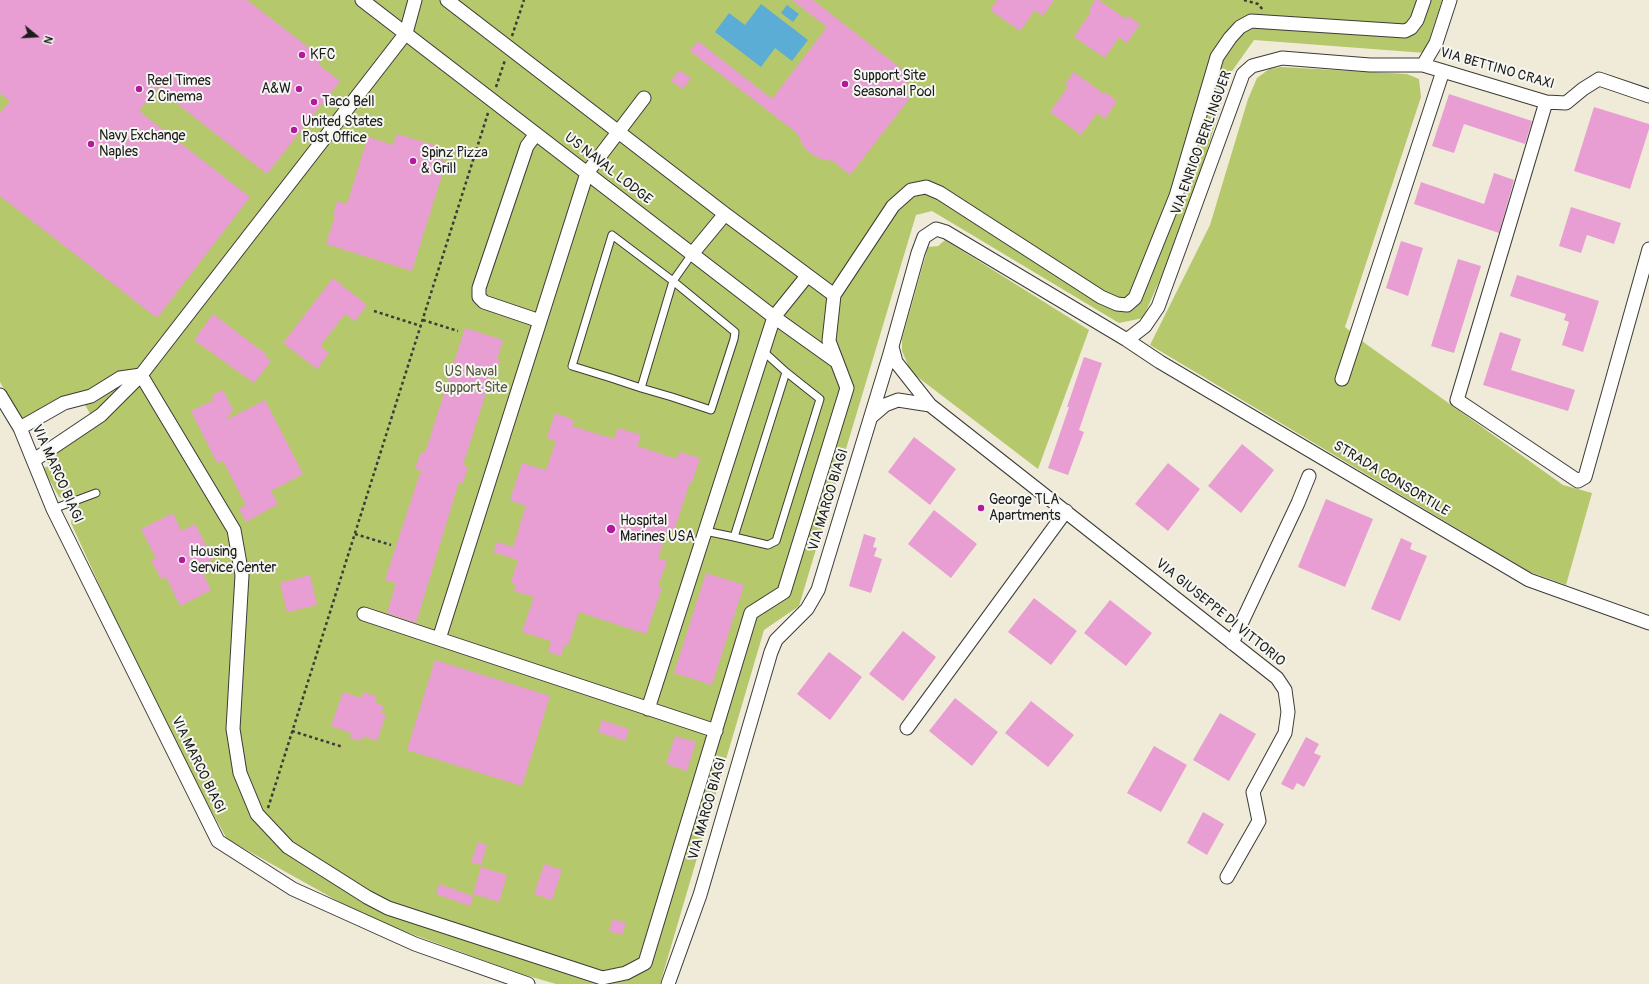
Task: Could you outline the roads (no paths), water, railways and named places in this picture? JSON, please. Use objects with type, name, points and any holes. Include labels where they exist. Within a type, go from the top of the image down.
[{"type":"street","name":"US NAVAL LODGE","points":[[362,0],[774,317],[837,362]]},
{"type":"street","points":[[34,460],[101,415],[141,375],[406,33],[415,0]]},
{"type":"street","points":[[447,0],[725,214],[834,295]]},
{"type":"street","points":[[141,375],[234,530],[242,575],[233,729],[240,773],[257,814],[288,847],[366,897],[388,908],[602,978],[626,972],[644,963],[751,613],[784,592],[847,388],[829,341],[834,295],[893,206],[911,190],[926,186],[940,193],[1101,297],[1117,304],[1127,305],[1135,298],[1176,196],[1217,57],[1230,38],[1240,27],[1251,21],[1405,31],[1411,28],[1417,20],[1424,0]]},
{"type":"street","points":[[1423,65],[1436,43],[1450,0]]},
{"type":"street","name":"VIA ENRICO BERLINGUER","points":[[1127,340],[1145,326],[1158,307],[1242,74],[1252,66],[1282,58],[1370,65],[1423,65]]},
{"type":"street","name":"VIA BETTINO CRAXI","points":[[1423,65],[1546,102],[1566,103],[1583,89],[1599,79],[1649,96]]},
{"type":"street","points":[[1342,379],[1442,71]]},
{"type":"street","points":[[439,639],[587,173],[644,98]]},
{"type":"street","points":[[1546,102],[1457,400],[1578,481],[1585,477],[1649,249]]},
{"type":"street","points":[[536,134],[527,146],[479,288],[479,297],[484,302],[540,321]]},
{"type":"street","points":[[692,254],[725,214]]},
{"type":"street","name":"VIA MARCO BIAGI","points":[[668,984],[700,895],[771,652],[776,640],[807,609],[818,590],[924,237],[936,229],[946,232],[1127,340]]},
{"type":"street","points":[[648,708],[774,317],[807,276]]},
{"type":"street","name":"STRADA CONSORTILE","points":[[1127,340],[1167,366],[1529,580],[1649,623]]},
{"type":"street","name":"VIA GIUSEPPE DI VITTORIO","points":[[892,347],[896,362],[930,405],[1277,678],[1284,690],[1288,712],[1285,733],[1253,792],[1259,821],[1227,877]]},
{"type":"street","points":[[871,417],[885,406],[898,400],[888,390],[882,379],[902,370]]},
{"type":"street","points":[[20,428],[64,403],[91,396],[120,378],[141,375]]},
{"type":"street","name":"VIA MARCO BIAGI","points":[[0,395],[20,428],[53,509],[218,841],[293,889],[415,944],[528,984]]},
{"type":"street","name":"VIA GIUSEPPE DI VITTORIO","points":[[898,400],[930,405]]},
{"type":"street","points":[[1232,643],[1298,503],[1309,476]]},
{"type":"street","points":[[907,728],[1066,511]]},
{"type":"street","points":[[364,614],[716,731]]},
{"type":"lane","points":[[612,235],[674,281],[735,332],[711,410],[641,388],[572,366],[612,235]]},
{"type":"lane","points":[[641,388],[674,281],[692,254]]},
{"type":"lane","points":[[705,531],[768,545],[776,541],[820,399],[786,372],[763,351]]},
{"type":"lane","points":[[734,537],[786,372]]},
{"type":"lane","points":[[53,509],[96,493]]},
{"type":"water","points":[[761,4],[808,40],[792,61],[775,48],[761,67],[715,32],[729,13],[745,25]]},
{"type":"water","points":[[787,5],[799,14],[793,22],[781,13]]},
{"type":"place","name":"KFC","points":[[302,55]]},
{"type":"place","name":"Support Site Seasonal Pool","points":[[845,84]]},
{"type":"place","name":"Reel Times 2 Cinema","points":[[139,89]]},
{"type":"place","name":"A&W","points":[[299,89]]},
{"type":"place","name":"Taco Bell","points":[[314,102]]},
{"type":"place","name":"United States Post Office","points":[[294,130]]},
{"type":"place","name":"Navy Exchange Naples","points":[[91,144]]},
{"type":"place","name":"Spinz Pizza & Grill","points":[[413,161]]},
{"type":"place","name":"George TLA Apartments","points":[[981,508]]},
{"type":"place","name":"Hospital Marines USA","points":[[611,529]]},
{"type":"place","name":"Housing Service Center","points":[[182,560]]},
{"type":"park label","name":"US Naval Support Site","points":[[471,380]]}]
